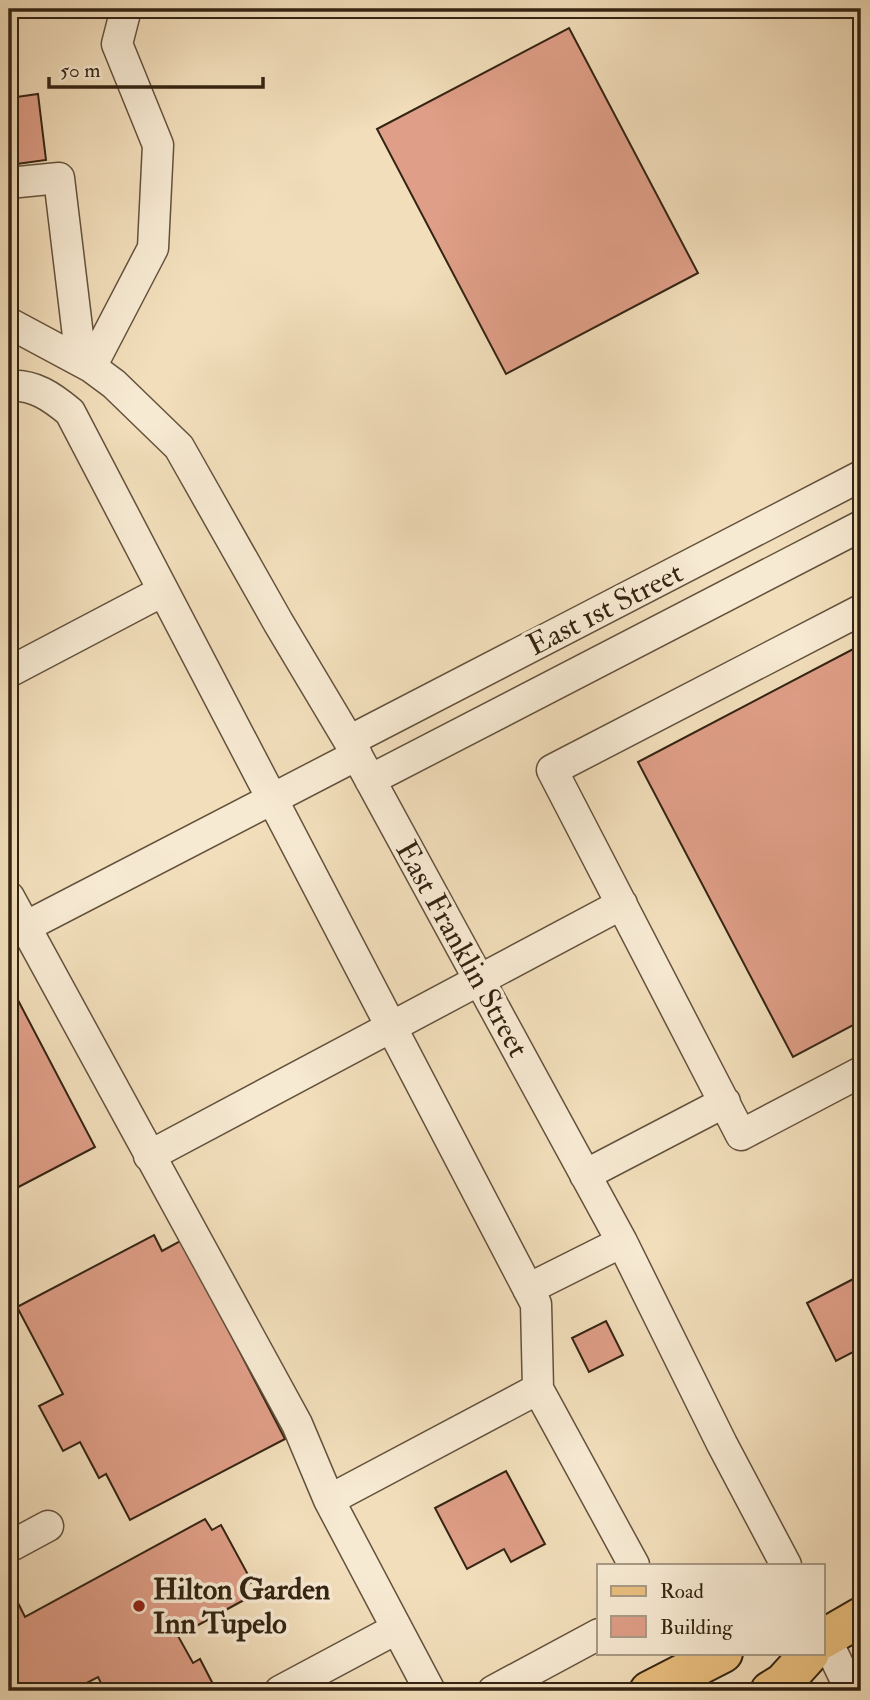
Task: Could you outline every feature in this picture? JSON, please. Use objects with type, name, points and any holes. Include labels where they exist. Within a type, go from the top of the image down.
[{"type":"main road","points":[[824,1638],[861,1617]]},
{"type":"main road","points":[[649,1691],[721,1654]]},
{"type":"main road","points":[[770,1691],[783,1683],[809,1654]]},
{"type":"street","points":[[86,364],[153,248],[158,145],[117,44],[126,9]]},
{"type":"street","points":[[9,183],[59,178],[86,364]]},
{"type":"street","name":"East Franklin Street","points":[[9,323],[86,364],[114,384],[178,447],[359,759],[622,1242],[722,1444],[785,1564]]},
{"type":"street","points":[[9,386],[18,385],[47,393],[70,412],[536,1304],[538,1389],[633,1564]]},
{"type":"street","name":"East 1st Street","points":[[359,759],[861,476]]},
{"type":"street","name":"East 1st Street","points":[[359,759],[861,526]]},
{"type":"street","points":[[9,672],[163,591]]},
{"type":"street","points":[[861,610],[552,770],[741,1135],[861,1072]]},
{"type":"street","points":[[25,927],[272,799],[359,759]]},
{"type":"street","points":[[9,897],[297,1424],[329,1500],[430,1691]]},
{"type":"street","points":[[149,1156],[622,904]]},
{"type":"street","points":[[585,1175],[724,1102]]},
{"type":"street","points":[[528,1289],[622,1242]]},
{"type":"street","points":[[329,1500],[538,1389]]},
{"type":"street","points":[[9,1547],[48,1526]]},
{"type":"street","points":[[280,1691],[396,1629]]},
{"type":"street","points":[[493,1691],[597,1635]]},
{"type":"street","points":[[824,1645],[851,1691]]},
{"type":"building","points":[[569,28],[698,273],[506,374],[377,129]]},
{"type":"building","points":[[38,94],[46,160],[9,165],[9,98]]},
{"type":"building","points":[[861,645],[861,1021],[793,1057],[638,762]]},
{"type":"building","points":[[9,983],[95,1147],[9,1192]]},
{"type":"building","points":[[154,1235],[162,1251],[182,1240],[285,1439],[130,1520],[106,1474],[99,1478],[80,1442],[63,1451],[39,1406],[63,1394],[17,1307]]},
{"type":"building","points":[[861,1275],[861,1348],[836,1361],[807,1303]]},
{"type":"building","points":[[606,1321],[623,1355],[589,1372],[572,1338]]},
{"type":"building","points":[[506,1471],[545,1544],[511,1562],[504,1549],[467,1569],[435,1508]]},
{"type":"building","name":"Hilton Garden Inn Tupelo","points":[[205,1519],[212,1530],[221,1525],[252,1582],[238,1590],[244,1600],[178,1636],[193,1663],[200,1659],[215,1688],[210,1691],[105,1691],[98,1677],[71,1691],[9,1691],[9,1608],[18,1603],[25,1617]]},
{"type":"place","name":"Hilton Garden Inn Tupelo","points":[[139,1606]]}]
